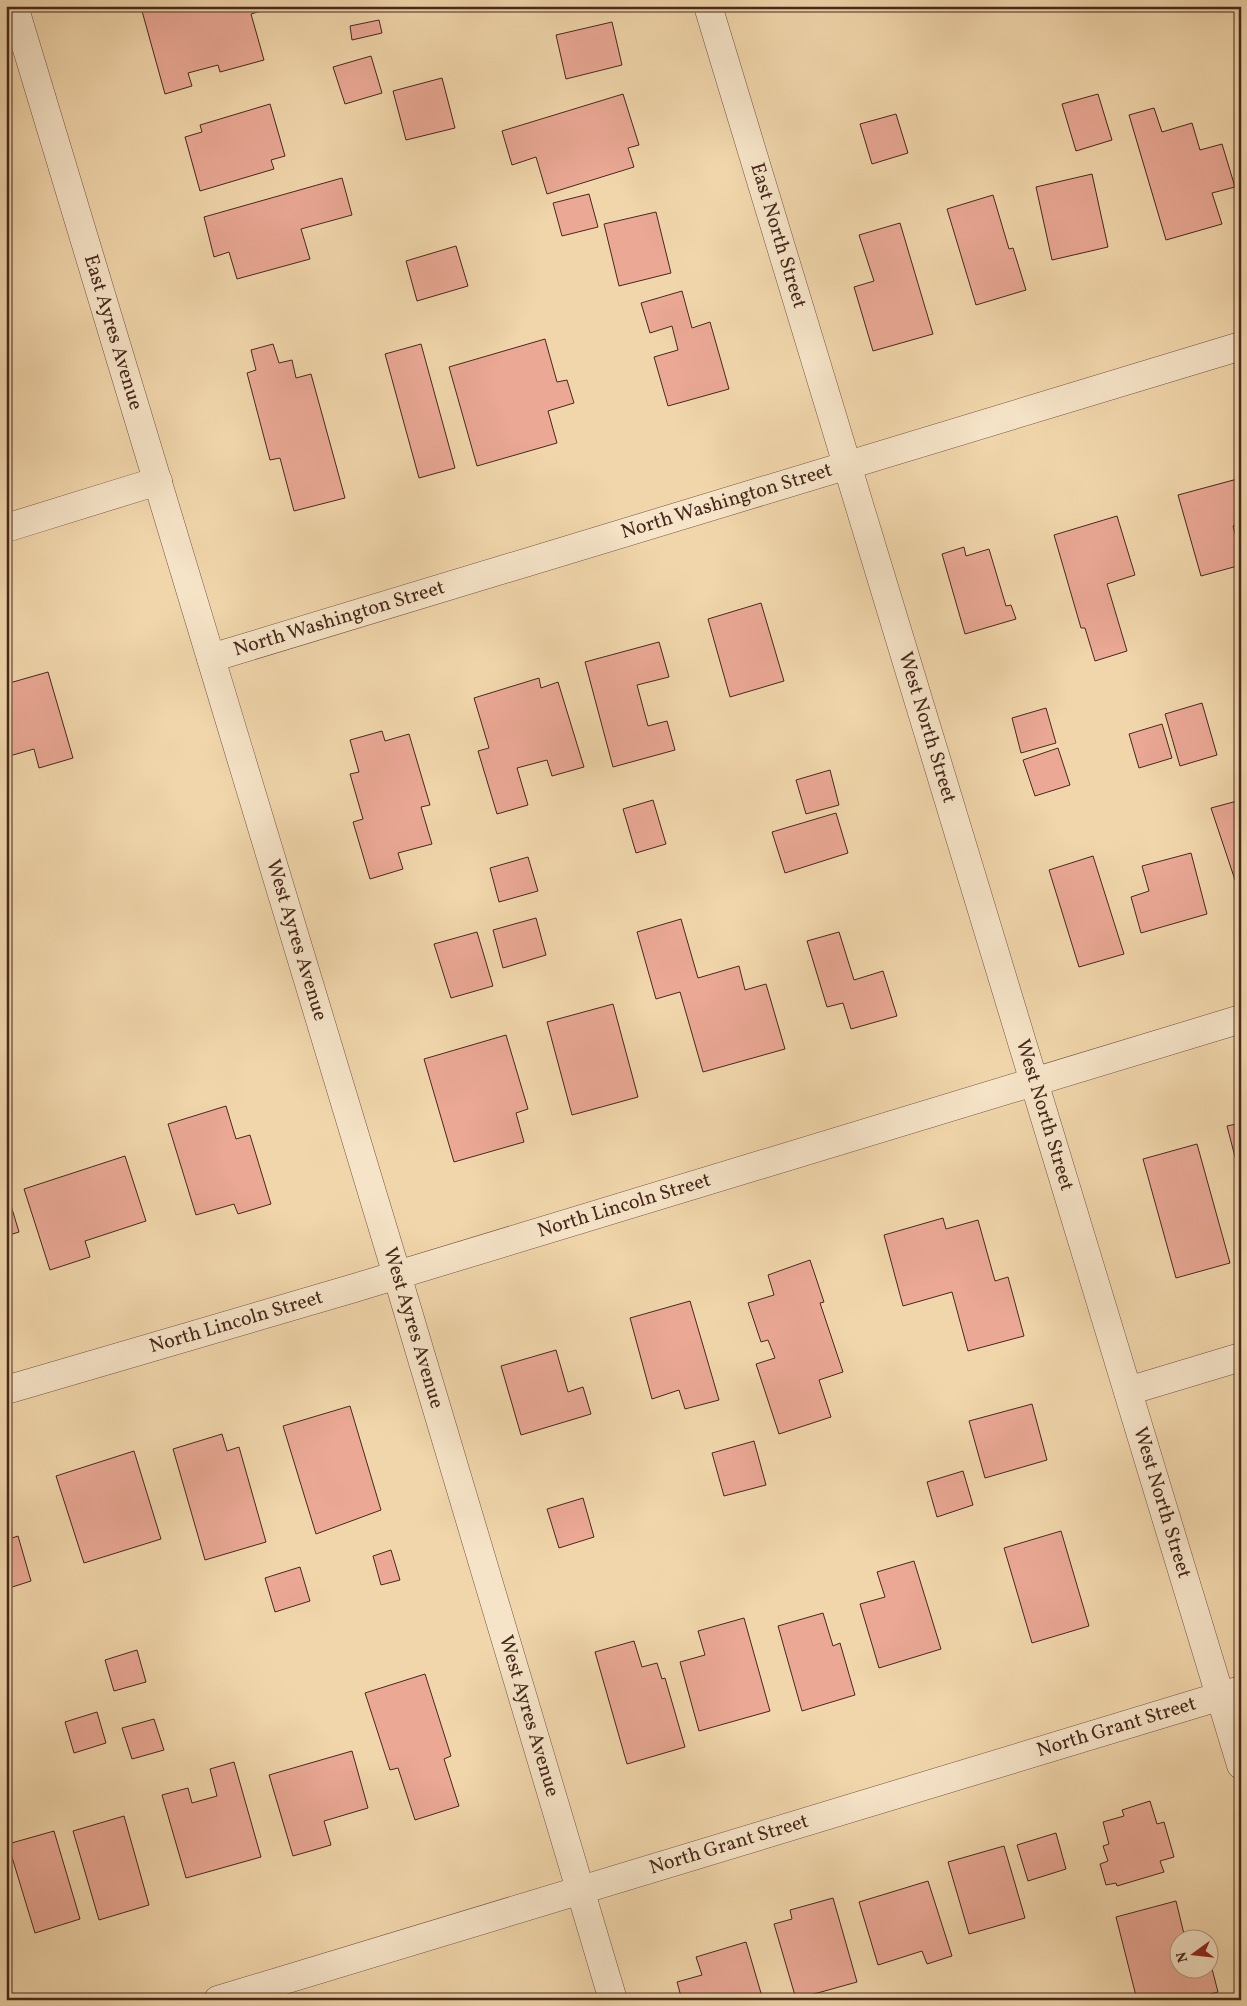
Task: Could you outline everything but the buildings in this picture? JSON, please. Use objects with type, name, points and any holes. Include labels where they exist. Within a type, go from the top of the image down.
[{"type":"street","name":"East Ayres Avenue","points":[[14,6],[211,658]]},
{"type":"street","name":"East North Street","points":[[708,6],[847,465]]},
{"type":"street","name":"North Washington Street","points":[[211,658],[1241,346]]},
{"type":"street","name":"West North Street","points":[[847,465],[1128,1391],[1230,1693],[1241,1765]]},
{"type":"street","points":[[6,528],[158,482]]},
{"type":"street","name":"West Ayres Avenue","points":[[211,658],[613,2000]]},
{"type":"street","name":"North Lincoln Street","points":[[6,1390],[397,1275],[1241,1019]]},
{"type":"street","points":[[1128,1391],[1241,1357]]},
{"type":"street","name":"North Grant Street","points":[[218,2000],[1230,1693]]}]
